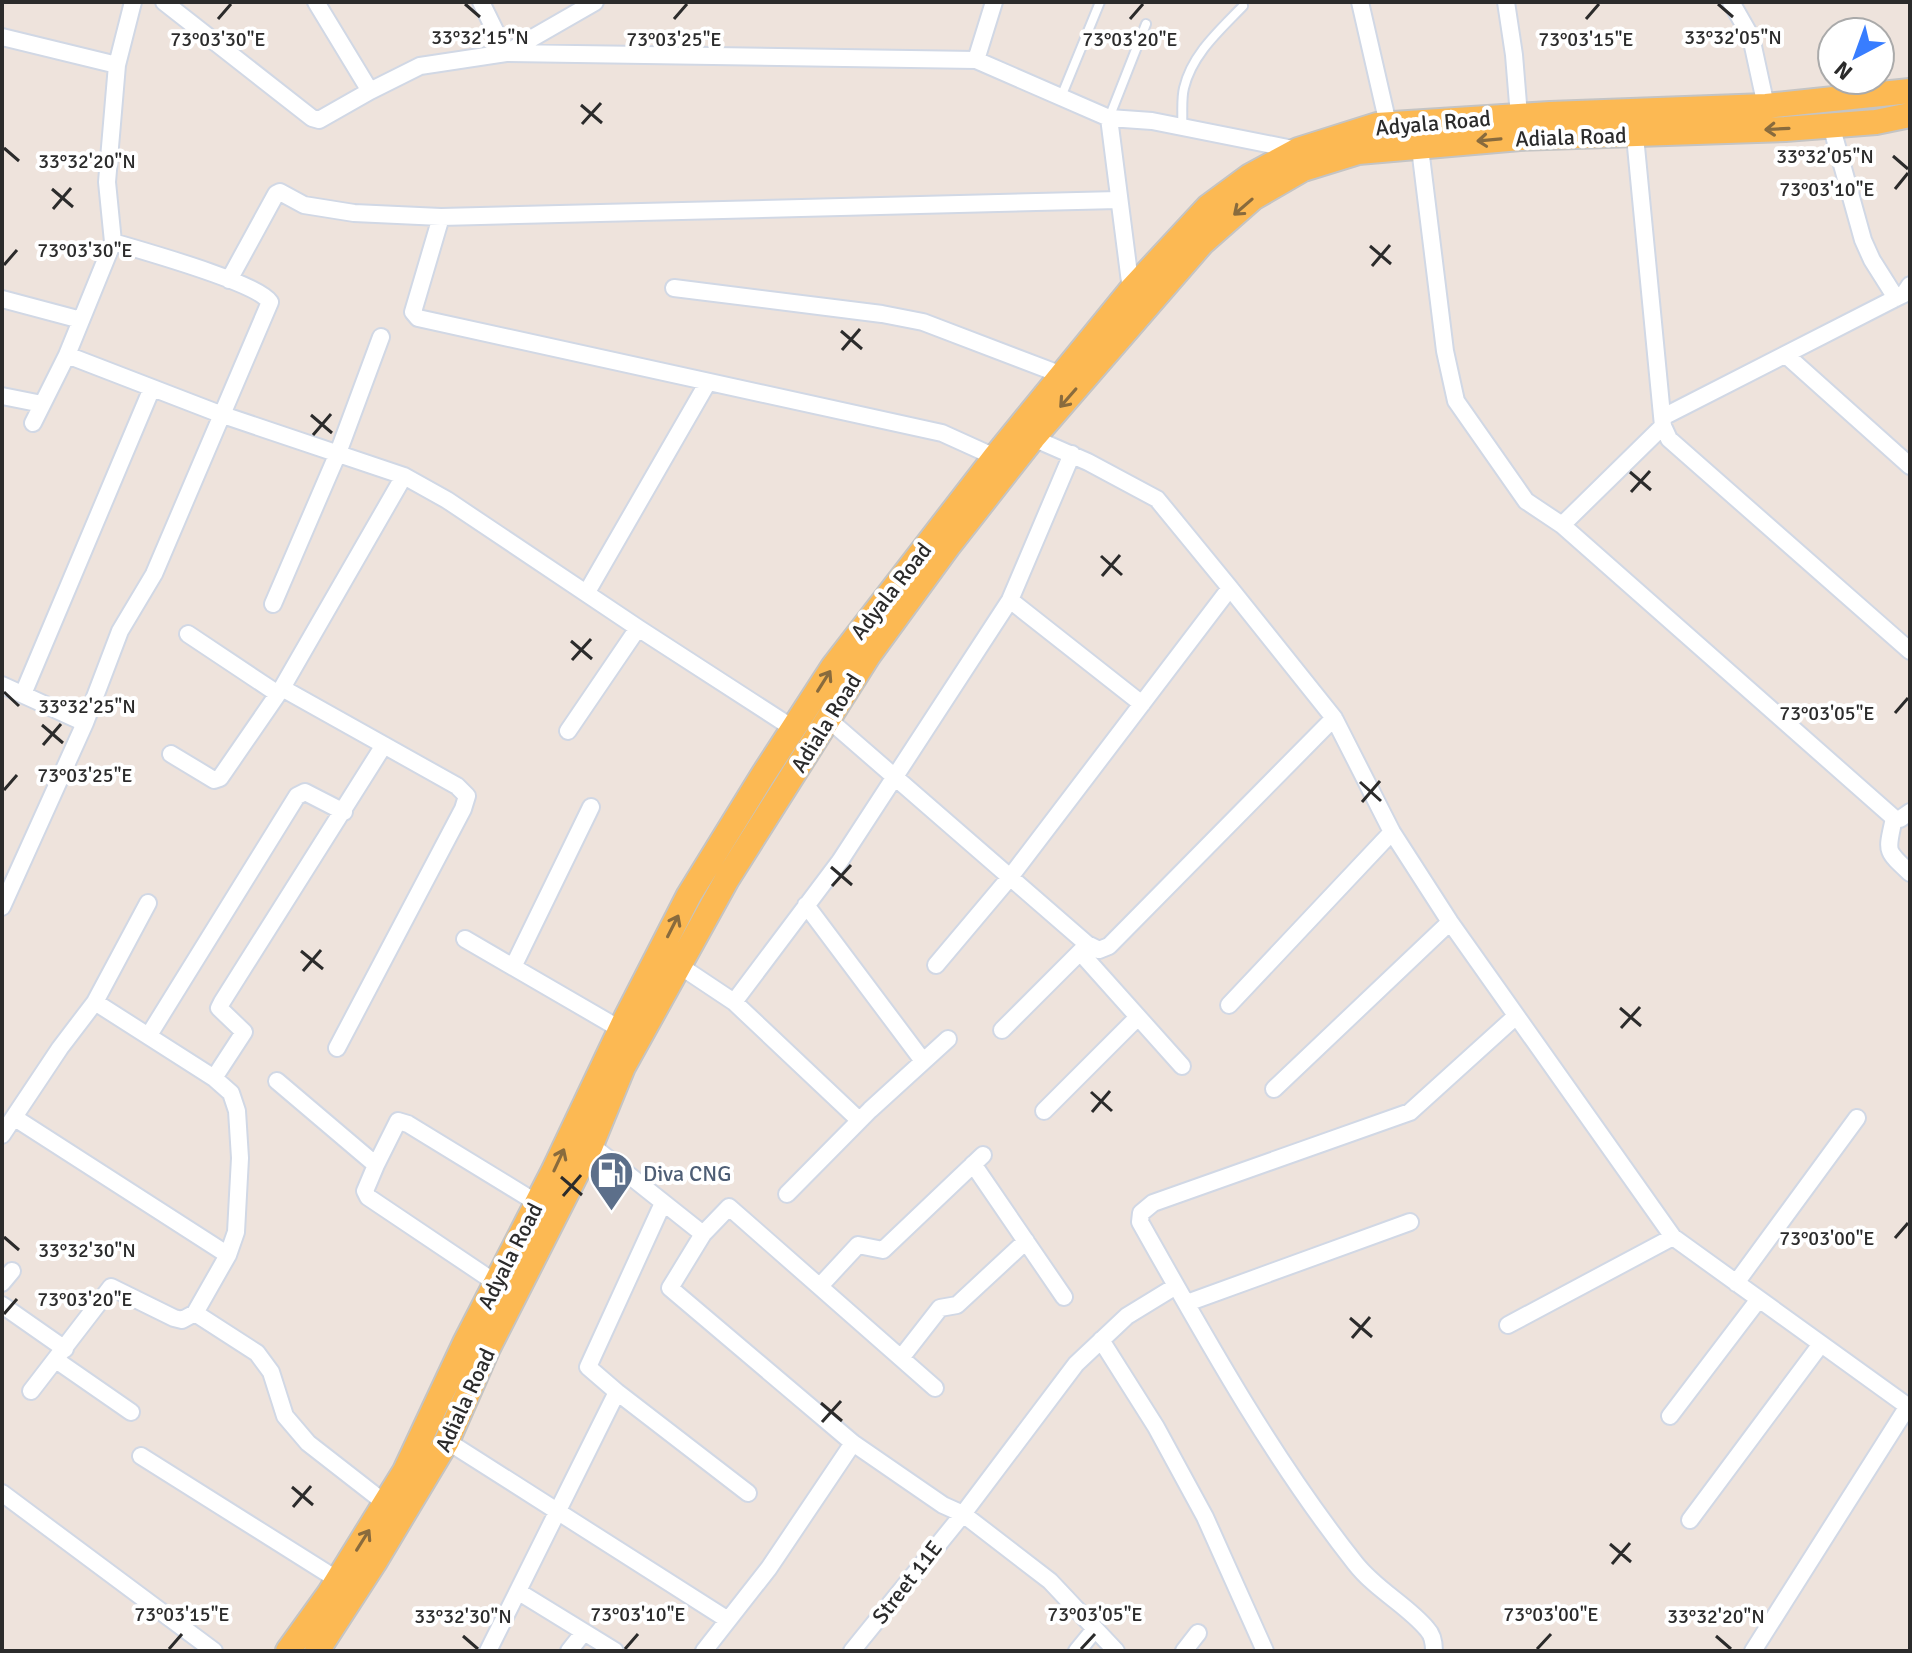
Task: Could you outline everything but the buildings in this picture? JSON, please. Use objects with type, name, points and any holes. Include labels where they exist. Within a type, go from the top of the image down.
[{"type":"main road","name":"Adyala Road","points":[[288,1651],[338,1580],[405,1471],[465,1343],[689,895],[833,667],[995,457],[1131,290],[1208,207],[1250,176],[1298,150],[1377,125],[1519,116],[1633,124],[1910,91]]},
{"type":"main road","name":"Adiala Road","points":[[317,1651],[447,1441],[487,1350],[591,1145],[623,1067],[727,879],[868,656],[949,545],[1033,438],[1202,243],[1253,198],[1303,169],[1358,152],[1520,138],[1633,124],[1831,125],[1876,122],[1910,115]]},
{"type":"street","points":[[33,423],[67,355],[113,242],[107,182],[117,65],[133,2]]},
{"type":"street","points":[[164,2],[312,118],[319,120],[420,66],[506,53],[976,60],[1109,118],[1152,121],[1298,150]]},
{"type":"street","points":[[316,2],[370,91]]},
{"type":"street","points":[[481,2],[506,53]]},
{"type":"street","points":[[506,53],[595,2]]},
{"type":"street","points":[[976,60],[994,2]]},
{"type":"street","points":[[1360,2],[1388,124]]},
{"type":"street","points":[[1506,2],[1519,116]]},
{"type":"street","points":[[1731,2],[1751,37],[1766,106]]},
{"type":"street","points":[[2,37],[117,65]]},
{"type":"street","points":[[1109,118],[1131,290]]},
{"type":"street","points":[[1415,123],[1421,146],[1445,351],[1456,401],[1526,501],[1562,525],[1902,815],[1888,847],[1890,854],[1910,873]]},
{"type":"street","points":[[1633,124],[1663,422],[1669,439],[1910,651]]},
{"type":"street","points":[[1562,525],[1663,422],[1905,295],[1872,260],[1863,240],[1831,125]]},
{"type":"street","points":[[229,280],[276,194],[280,192],[304,205],[354,213],[441,217],[1118,200]]},
{"type":"street","points":[[441,217],[413,312],[418,318],[942,433],[995,457]]},
{"type":"street","points":[[2,907],[85,723],[120,631],[154,574],[270,302],[264,296],[229,280],[113,242]]},
{"type":"street","points":[[674,288],[923,322],[1062,375]]},
{"type":"street","points":[[2,299],[81,320]]},
{"type":"street","points":[[273,604],[338,453],[381,337]]},
{"type":"street","points":[[67,355],[220,414],[404,476],[447,500],[794,729]]},
{"type":"street","points":[[1786,355],[1910,466]]},
{"type":"street","points":[[587,592],[708,382]]},
{"type":"street","points":[[23,694],[152,388]]},
{"type":"street","points":[[2,396],[42,404]]},
{"type":"street","points":[[1033,438],[1072,454],[1157,499],[1230,588],[1334,718],[1392,832],[1450,922],[1673,1237],[1909,1407],[1753,1651]]},
{"type":"street","points":[[734,1002],[840,861],[1010,600],[1072,454]]},
{"type":"street","points":[[171,754],[214,780],[220,778],[280,691],[404,476]]},
{"type":"street","points":[[936,965],[1011,876],[1230,588]]},
{"type":"street","points":[[1010,600],[1142,704]]},
{"type":"street","points":[[568,731],[638,628]]},
{"type":"street","points":[[188,634],[280,691],[457,786],[467,796],[463,809],[337,1048]]},
{"type":"street","points":[[2,685],[85,723]]},
{"type":"street","points":[[1084,948],[1099,950],[1109,946],[1334,718]]},
{"type":"street","points":[[828,719],[1011,876],[1084,948],[1137,1018],[1182,1066]]},
{"type":"street","points":[[214,1078],[244,1032],[219,1008],[222,1002],[384,745]]},
{"type":"street","points":[[149,1035],[297,796],[305,792],[344,812]]},
{"type":"street","points":[[513,967],[591,807]]},
{"type":"street","points":[[1229,1005],[1392,832]]},
{"type":"street","points":[[2,1135],[45,1069],[95,1002],[148,903]]},
{"type":"street","points":[[806,905],[923,1061]]},
{"type":"street","points":[[1274,1089],[1450,922]]},
{"type":"street","points":[[465,939],[620,1029]]},
{"type":"street","points":[[1002,1030],[1084,948]]},
{"type":"street","points":[[680,966],[734,1002],[859,1120]]},
{"type":"street","points":[[31,1391],[111,1287],[174,1318],[182,1320],[195,1313],[228,1255],[236,1232],[240,1167],[237,1111],[231,1093],[214,1078],[95,1002]]},
{"type":"street","points":[[1434,1651],[1434,1641],[1427,1629],[1375,1586],[1355,1565],[1271,1445],[1140,1222],[1141,1213],[1153,1203],[1410,1112],[1515,1017]]},
{"type":"street","points":[[1044,1111],[1137,1018]]},
{"type":"street","points":[[787,1194],[859,1120],[948,1039]]},
{"type":"street","points":[[277,1081],[376,1165]]},
{"type":"street","points":[[15,1118],[228,1255]]},
{"type":"street","points":[[1736,1283],[1857,1118]]},
{"type":"street","points":[[496,1283],[368,1197],[365,1191],[393,1127],[398,1121],[408,1124],[537,1203]]},
{"type":"street","points":[[591,1145],[703,1234]]},
{"type":"street","points":[[820,1286],[858,1245],[883,1250],[978,1160],[1026,1241],[1064,1297]]},
{"type":"street","points":[[663,1203],[588,1367],[748,1493]]},
{"type":"street","points":[[935,1388],[729,1207],[703,1234],[670,1288],[853,1443],[943,1505],[963,1514],[1050,1581],[1116,1651]]},
{"type":"street","points":[[1187,1303],[1410,1222]]},
{"type":"street","points":[[1508,1325],[1673,1237]]},
{"type":"street","points":[[901,1358],[940,1308],[957,1305],[1026,1241]]},
{"type":"street","name":"Street 11E","points":[[852,1651],[963,1514],[1076,1364],[1127,1316],[1176,1286]]},
{"type":"street","points":[[1670,1416],[1759,1299]]},
{"type":"street","points":[[2,1305],[131,1412]]},
{"type":"street","points":[[195,1313],[257,1353],[271,1372],[285,1416],[308,1443],[385,1503]]},
{"type":"street","points":[[1101,1340],[1156,1427],[1205,1517],[1265,1651]]},
{"type":"street","points":[[1690,1520],[1821,1344]]},
{"type":"street","points":[[488,1651],[617,1392]]},
{"type":"street","points":[[447,1441],[728,1620]]},
{"type":"street","points":[[704,1651],[769,1568],[853,1443]]},
{"type":"street","points":[[141,1456],[338,1580]]},
{"type":"street","points":[[2,1493],[214,1651]]},
{"type":"street","points":[[519,1592],[615,1651]]},
{"type":"street","points":[[1077,1651],[1095,1629]]},
{"type":"street","points":[[569,1651],[584,1632]]},
{"type":"street","points":[[1184,1651],[1198,1633]]},
{"type":"lane","points":[[1061,98],[1100,2]]},
{"type":"lane","points":[[1182,127],[1184,88],[1194,64],[1204,46],[1243,6]]},
{"type":"lane","points":[[1109,118],[1146,24]]},
{"type":"place","name":"Diva CNG","points":[[612,1212]]}]
